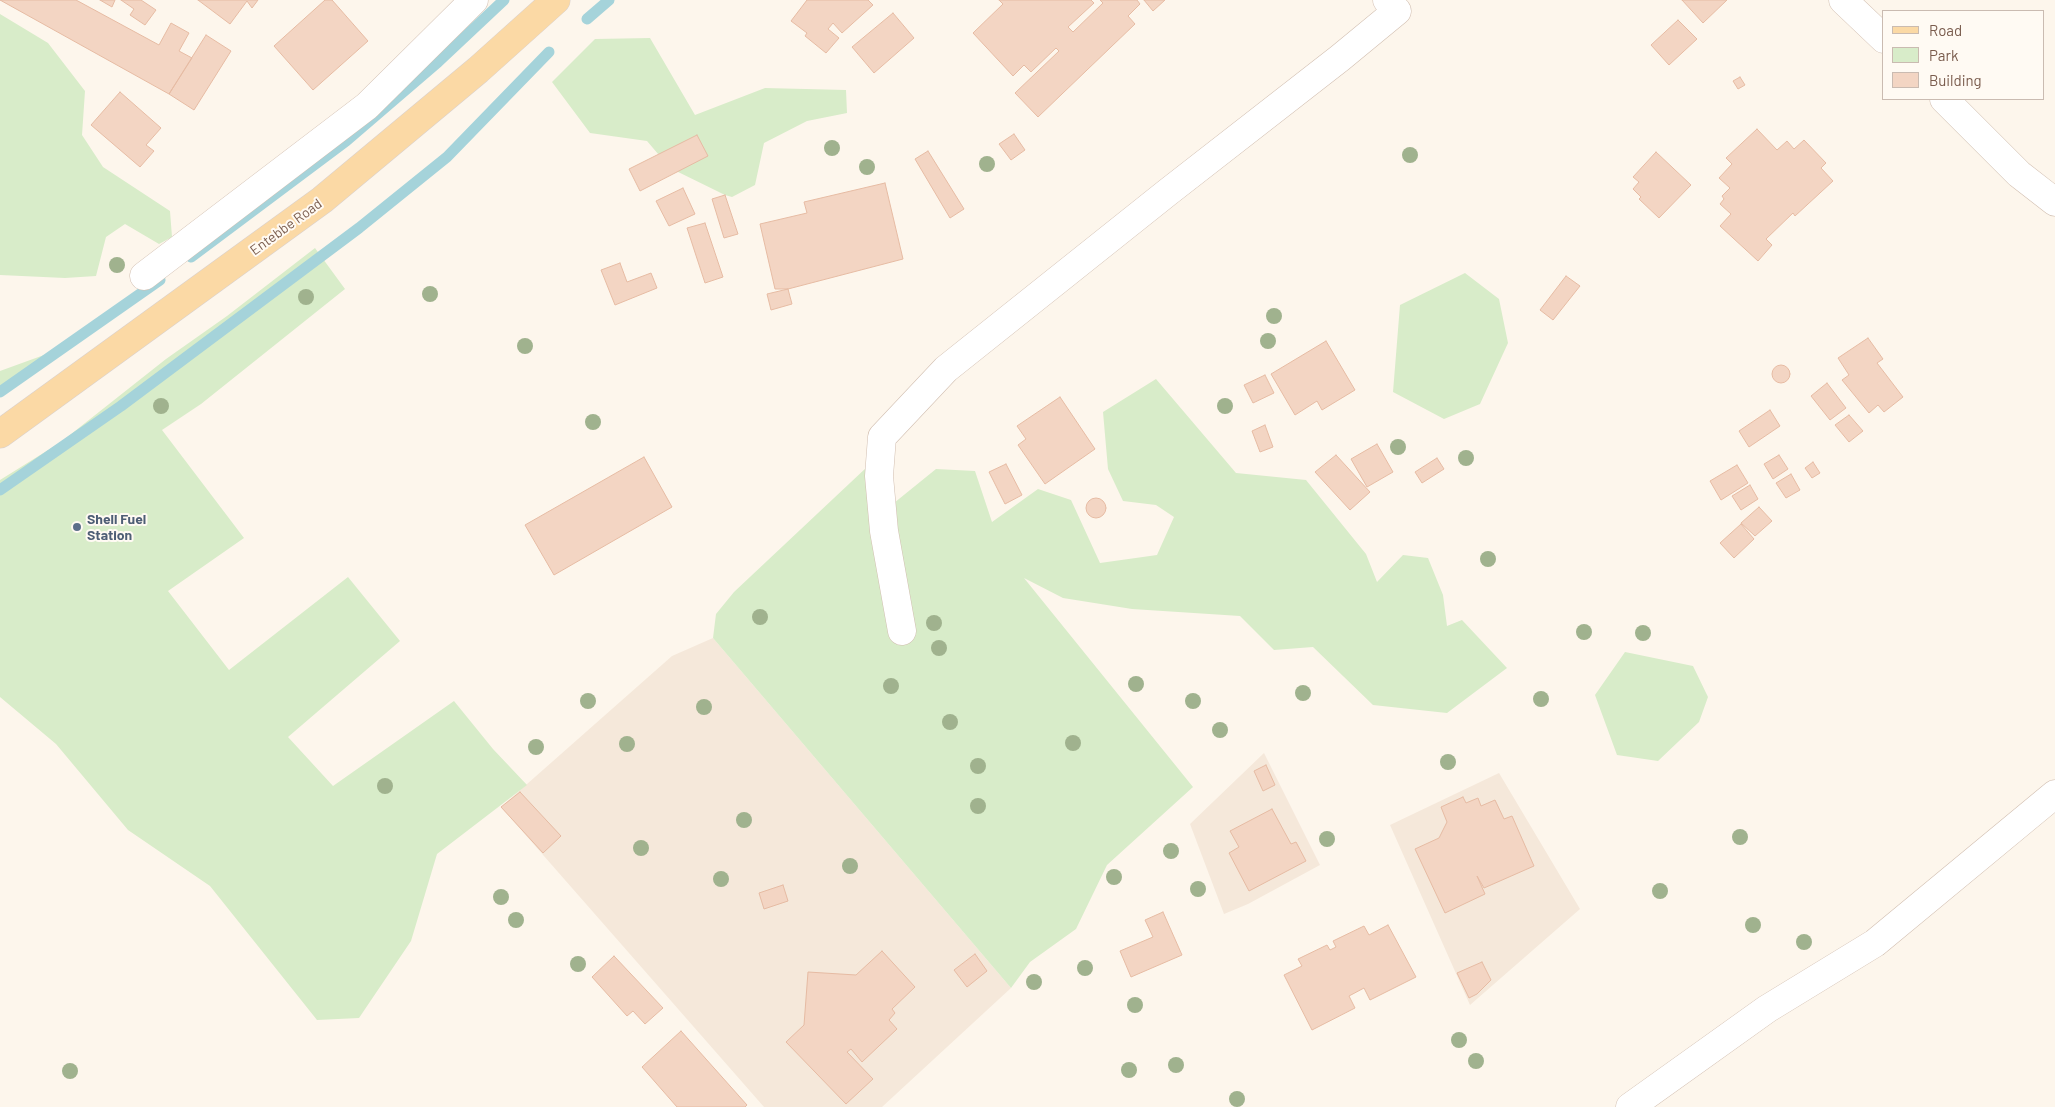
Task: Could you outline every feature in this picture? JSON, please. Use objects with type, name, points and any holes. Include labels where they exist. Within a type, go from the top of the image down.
[{"type":"main road","name":"Entebbe Road","points":[[0,434],[322,200],[542,15],[556,0]]},
{"type":"street","points":[[144,276],[367,106],[474,0]]},
{"type":"street","points":[[1843,0],[1882,37]]},
{"type":"street","points":[[902,631],[884,531],[879,476],[882,437],[946,369],[1340,58],[1398,4]]},
{"type":"street","points":[[1945,100],[2019,174],[2055,202]]},
{"type":"street","points":[[1630,1107],[1767,1008],[1875,943],[2055,794]]},
{"type":"shaded area","points":[[713,638],[1011,988],[882,1107],[764,1107],[501,807],[672,656]]},
{"type":"shaded area","points":[[1264,753],[1320,865],[1248,904],[1224,914],[1190,824]]},
{"type":"shaded area","points":[[1499,773],[1580,909],[1470,1005],[1390,825]]},
{"type":"green space","points":[[0,14],[48,43],[85,91],[82,135],[103,167],[170,211],[172,237],[159,244],[125,224],[106,237],[96,276],[65,278],[0,275]]},
{"type":"green space","points":[[650,38],[695,115],[765,88],[846,90],[847,113],[807,121],[764,143],[755,185],[732,197],[725,195],[670,168],[647,141],[590,133],[552,82],[595,39]]},
{"type":"green space","points":[[315,248],[345,289],[201,404],[162,430],[244,538],[168,591],[229,670],[348,577],[400,641],[288,737],[333,786],[454,701],[493,749],[527,785],[437,854],[411,941],[359,1018],[317,1020],[210,886],[128,830],[56,744],[0,697],[0,480],[61,442],[166,359],[227,316]]},
{"type":"green space","points":[[1465,273],[1499,299],[1508,343],[1480,404],[1444,419],[1393,392],[1400,305]]},
{"type":"green space","points":[[44,355],[0,388],[0,371]]},
{"type":"green space","points":[[1156,379],[1236,473],[1306,480],[1366,554],[1377,582],[1403,555],[1428,558],[1443,595],[1447,626],[1462,620],[1507,668],[1447,713],[1373,705],[1313,647],[1274,650],[1240,616],[1132,609],[1063,598],[1024,578],[1193,787],[1107,865],[1076,929],[1030,962],[1011,988],[713,638],[716,614],[734,592],[867,467],[894,503],[936,469],[975,471],[992,522],[1038,489],[1071,500],[1100,563],[1157,555],[1174,517],[1156,505],[1123,501],[1108,469],[1103,412]]},
{"type":"green space","points":[[1625,652],[1693,666],[1708,697],[1699,722],[1658,761],[1617,755],[1595,695]]},
{"type":"building","points":[[0,0],[76,0],[159,45],[171,23],[189,33],[179,51],[192,58],[169,94]]},
{"type":"building","points":[[100,0],[115,0],[112,7]]},
{"type":"building","points":[[121,0],[141,0],[156,10],[145,25],[130,15],[134,9]]},
{"type":"building","points":[[198,0],[258,0],[252,8],[247,1],[230,24]]},
{"type":"building","points":[[325,0],[332,0],[368,41],[313,90],[274,46]]},
{"type":"building","points":[[807,0],[868,0],[873,5],[842,33],[833,23],[828,29],[839,38],[826,53],[805,36],[807,33],[791,21]]},
{"type":"building","points":[[999,0],[1091,0],[1094,3],[1068,27],[1073,32],[1103,3],[1100,0],[1137,0],[1140,4],[1128,16],[1135,24],[1038,117],[1015,93],[1059,51],[1056,48],[1031,72],[1024,65],[1013,76],[973,33],[1003,4]]},
{"type":"building","points":[[1144,0],[1165,0],[1153,11]]},
{"type":"building","points":[[1682,0],[1727,0],[1703,23]]},
{"type":"building","points":[[893,13],[914,38],[874,73],[852,47]]},
{"type":"building","points":[[1678,20],[1697,39],[1669,65],[1651,45]]},
{"type":"building","points":[[206,35],[231,51],[194,110],[169,94]]},
{"type":"building","points":[[1740,77],[1745,85],[1738,89],[1733,81]]},
{"type":"building","points":[[120,92],[161,128],[146,145],[154,151],[140,167],[91,125]]},
{"type":"building","points":[[1757,129],[1777,150],[1787,141],[1794,149],[1804,140],[1826,163],[1821,168],[1833,181],[1795,216],[1793,213],[1766,239],[1772,245],[1758,261],[1720,226],[1731,214],[1720,204],[1724,199],[1722,196],[1730,188],[1719,178],[1732,164],[1726,158]]},
{"type":"building","points":[[1014,134],[1025,150],[1011,160],[999,144]]},
{"type":"building","points":[[697,135],[708,156],[640,191],[629,169]]},
{"type":"building","points":[[928,151],[964,209],[950,218],[915,159]]},
{"type":"building","points":[[1656,152],[1691,185],[1659,218],[1639,199],[1641,197],[1633,189],[1639,182],[1633,177]]},
{"type":"building","points":[[885,183],[903,259],[788,289],[775,289],[760,224],[807,213],[804,202]]},
{"type":"building","points":[[683,188],[695,214],[669,226],[656,201]]},
{"type":"building","points":[[725,195],[738,234],[724,238],[712,199]]},
{"type":"building","points":[[705,223],[723,277],[705,283],[687,228]]},
{"type":"building","points":[[620,263],[627,282],[651,273],[657,288],[615,305],[601,270]]},
{"type":"building","points":[[1566,276],[1580,286],[1553,320],[1540,310]]},
{"type":"building","points":[[788,289],[792,304],[771,310],[767,294]]},
{"type":"building","points":[[1868,338],[1883,359],[1877,363],[1903,397],[1884,412],[1878,405],[1869,413],[1842,380],[1849,375],[1838,358]]},
{"type":"building","points":[[1326,341],[1355,390],[1322,410],[1317,401],[1295,415],[1271,374]]},
{"type":"building","points":[[1781,365],[1787,368],[1790,374],[1787,380],[1781,383],[1775,380],[1772,374],[1775,368]]},
{"type":"building","points":[[1265,375],[1274,393],[1253,403],[1244,385]]},
{"type":"building","points":[[1827,383],[1846,408],[1830,420],[1811,396]]},
{"type":"building","points":[[1060,397],[1095,449],[1045,484],[1018,445],[1026,439],[1017,426]]},
{"type":"building","points":[[1770,410],[1780,426],[1749,447],[1739,431]]},
{"type":"building","points":[[1849,415],[1863,431],[1849,442],[1835,425]]},
{"type":"building","points":[[1265,425],[1273,447],[1260,452],[1252,431]]},
{"type":"building","points":[[1377,444],[1393,472],[1367,487],[1351,459]]},
{"type":"building","points":[[1336,455],[1370,492],[1350,510],[1315,472]]},
{"type":"building","points":[[1779,455],[1788,469],[1773,479],[1764,464]]},
{"type":"building","points":[[644,457],[672,507],[554,575],[525,525]]},
{"type":"building","points":[[1437,458],[1444,469],[1422,483],[1415,472]]},
{"type":"building","points":[[1813,462],[1820,473],[1812,478],[1805,468]]},
{"type":"building","points":[[1006,464],[1022,495],[1005,504],[989,472]]},
{"type":"building","points":[[1737,465],[1748,483],[1721,500],[1710,481]]},
{"type":"building","points":[[1791,474],[1800,490],[1786,498],[1776,483]]},
{"type":"building","points":[[1750,485],[1758,499],[1741,510],[1732,496]]},
{"type":"building","points":[[1096,498],[1103,501],[1106,508],[1103,515],[1096,518],[1089,515],[1086,508],[1089,501]]},
{"type":"building","points":[[1759,507],[1772,521],[1755,536],[1741,523]]},
{"type":"building","points":[[1741,524],[1754,539],[1734,558],[1720,543]]},
{"type":"building","points":[[1266,765],[1275,785],[1263,791],[1254,771]]},
{"type":"building","points":[[520,792],[561,836],[543,853],[501,807]]},
{"type":"building","points":[[1463,797],[1466,803],[1478,798],[1481,806],[1495,800],[1504,819],[1512,816],[1534,866],[1484,888],[1477,876],[1485,894],[1445,913],[1415,849],[1439,838],[1447,822],[1441,807]]},
{"type":"building","points":[[1272,809],[1291,844],[1296,842],[1306,861],[1249,891],[1229,853],[1239,847],[1230,831]]},
{"type":"building","points":[[783,885],[788,901],[764,909],[759,893]]},
{"type":"building","points":[[1163,912],[1182,955],[1131,977],[1120,951],[1153,937],[1145,920]]},
{"type":"building","points":[[1388,925],[1416,977],[1370,1000],[1364,988],[1349,996],[1355,1008],[1312,1030],[1284,975],[1302,966],[1298,959],[1327,945],[1330,950],[1336,947],[1333,941],[1364,926],[1369,935]]},
{"type":"building","points":[[882,951],[915,987],[892,1009],[895,1013],[889,1020],[897,1029],[862,1062],[851,1049],[847,1052],[873,1079],[846,1104],[786,1042],[804,1025],[808,972],[856,975]]},
{"type":"building","points":[[975,954],[987,971],[967,987],[954,970]]},
{"type":"building","points":[[614,956],[663,1008],[645,1024],[633,1011],[627,1016],[592,977]]},
{"type":"building","points":[[1482,962],[1491,980],[1477,994],[1469,998],[1457,973]]},
{"type":"building","points":[[681,1031],[747,1105],[745,1107],[677,1107],[642,1067]]},
{"type":"waterway","points":[[191,257],[346,141],[438,62],[504,0]]},
{"type":"waterway","points":[[587,19],[609,0]]},
{"type":"waterway","points":[[0,490],[121,406],[359,228],[447,157],[549,52]]},
{"type":"waterway","points":[[0,392],[160,280]]},
{"type":"place","name":"Shell Fuel Station","points":[[77,527]]}]
